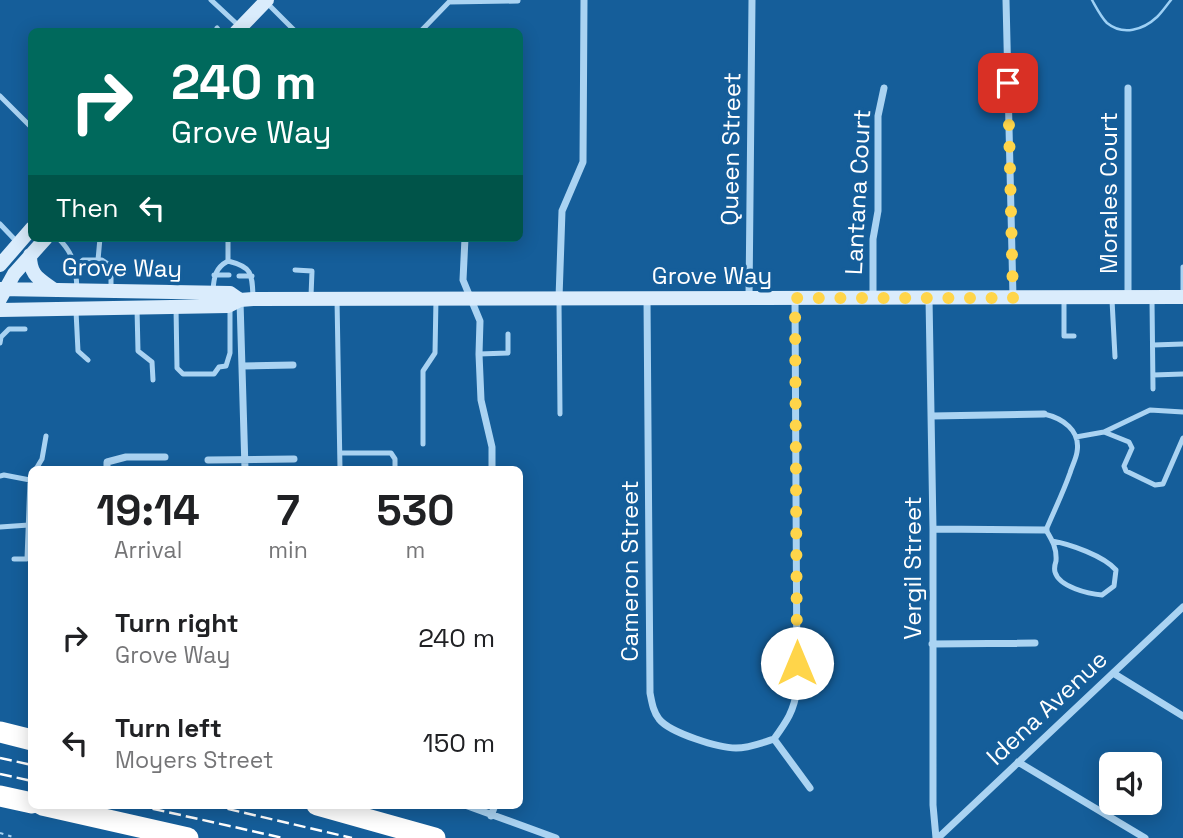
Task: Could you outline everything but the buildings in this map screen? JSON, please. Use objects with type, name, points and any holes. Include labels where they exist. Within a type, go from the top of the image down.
[{"type":"highway","points":[[0,732],[28,739]]},
{"type":"highway","points":[[0,796],[28,802]]},
{"type":"highway","points":[[60,809],[188,838]]},
{"type":"highway","points":[[331,809],[435,838]]},
{"type":"main road","points":[[239,28],[266,1]]},
{"type":"main road","points":[[0,265],[28,232]]},
{"type":"main road","points":[[2,292],[42,242]]},
{"type":"main road","points":[[30,255],[33,272],[54,289]]},
{"type":"main road","name":"Grove Way","points":[[2,292],[54,289],[230,293],[241,302]]},
{"type":"main road","name":"Grove Way","points":[[0,310],[176,307],[337,299],[1183,297]]},
{"type":"street","points":[[559,298],[562,211],[583,162],[584,0]]},
{"type":"street","name":"Queen Street","points":[[749,299],[752,0]]},
{"type":"street","points":[[1006,0],[1013,298]]},
{"type":"street","name":"Lantana Court","points":[[873,298],[873,239],[878,211],[878,116],[884,88]]},
{"type":"street","name":"Morales Court","points":[[1128,88],[1128,297]]},
{"type":"street","points":[[465,242],[463,281],[480,321],[481,400],[492,447],[492,466]]},
{"type":"street","points":[[795,298],[797,689],[789,718],[774,739],[810,788]]},
{"type":"street","name":"Vergil Street","points":[[929,298],[933,529],[933,805],[937,838]]},
{"type":"street","name":"Cameron Street","points":[[648,299],[652,707],[660,721],[674,730],[718,746],[738,748],[774,739]]},
{"type":"street","points":[[241,302],[244,466]]},
{"type":"street","points":[[243,366],[293,365]]},
{"type":"street","points":[[932,416],[1044,414]]},
{"type":"street","points":[[107,465],[126,457],[165,457]]},
{"type":"street","points":[[208,460],[294,459]]},
{"type":"street","points":[[933,529],[1045,530]]},
{"type":"street","name":"Idena Avenue","points":[[937,838],[1183,607]]},
{"type":"street","points":[[932,644],[1035,643]]},
{"type":"street","points":[[1113,673],[1183,716]]},
{"type":"street","points":[[1018,762],[1145,838]]},
{"type":"street","points":[[475,809],[556,838]]},
{"type":"street","points":[[491,816],[494,809]]},
{"type":"lane","points":[[211,0],[237,28]]},
{"type":"lane","points":[[424,28],[448,1],[518,0]]},
{"type":"lane","points":[[266,1],[292,28]]},
{"type":"lane","points":[[0,96],[28,124]]},
{"type":"lane","points":[[0,225],[18,243]]},
{"type":"lane","points":[[62,242],[76,267],[77,290]]},
{"type":"lane","points":[[98,260],[100,242]]},
{"type":"lane","points":[[228,242],[228,261]]},
{"type":"lane","points":[[76,267],[83,260],[102,260],[111,266],[111,291]]},
{"type":"lane","points":[[213,293],[214,275],[222,264],[228,261],[242,265],[252,276]]},
{"type":"lane","points":[[1183,267],[1183,297]]},
{"type":"lane","points":[[295,271],[312,271],[312,300]]},
{"type":"lane","points":[[214,275],[229,275]]},
{"type":"lane","points":[[239,276],[252,276]]},
{"type":"lane","points":[[176,307],[177,368],[183,374],[214,374],[219,367],[226,366],[241,302],[252,276]]},
{"type":"lane","points":[[1112,297],[1115,357]]},
{"type":"lane","points":[[1152,297],[1153,389]]},
{"type":"lane","points":[[559,298],[560,414]]},
{"type":"lane","points":[[1064,298],[1064,336]]},
{"type":"lane","points":[[337,299],[340,466]]},
{"type":"lane","points":[[423,444],[423,372],[435,352],[436,299]]},
{"type":"lane","points":[[76,308],[78,351],[88,360]]},
{"type":"lane","points":[[137,308],[138,351],[152,362],[153,380]]},
{"type":"lane","points":[[0,343],[1,337],[9,329],[25,329]]},
{"type":"lane","points":[[479,354],[508,353],[508,334]]},
{"type":"lane","points":[[1055,336],[1074,336]]},
{"type":"lane","points":[[1153,345],[1183,344]]},
{"type":"lane","points":[[1153,374],[1183,374]]},
{"type":"lane","points":[[1076,437],[1104,432],[1150,410],[1183,412]]},
{"type":"lane","points":[[1044,414],[1058,418],[1068,425],[1076,437],[1078,451],[1045,530],[1056,551],[1055,572],[1062,582],[1086,593],[1102,595],[1114,586],[1116,570],[1110,564],[1065,543],[1052,541]]},
{"type":"lane","points":[[1104,432],[1129,442],[1132,448],[1124,466],[1126,471],[1155,485],[1163,484],[1183,438]]},
{"type":"lane","points":[[38,466],[42,459],[46,436]]},
{"type":"lane","points":[[340,453],[391,453],[395,466]]},
{"type":"lane","points":[[0,476],[28,479]]},
{"type":"lane","points":[[0,527],[28,525]]},
{"type":"lane","points":[[14,559],[27,559],[28,542]]},
{"type":"path","points":[[0,833],[16,838]]},
{"type":"waterway","points":[[1092,0],[1107,23],[1126,30],[1133,30],[1151,22],[1171,0]]},
{"type":"railway","points":[[0,758],[28,764]]},
{"type":"railway","points":[[0,774],[28,780]]},
{"type":"railway","points":[[154,809],[283,838]]},
{"type":"railway","points":[[228,809],[352,838]]},
{"type":"route","points":[[797,663],[795,298],[1013,298],[1008,83]]}]
